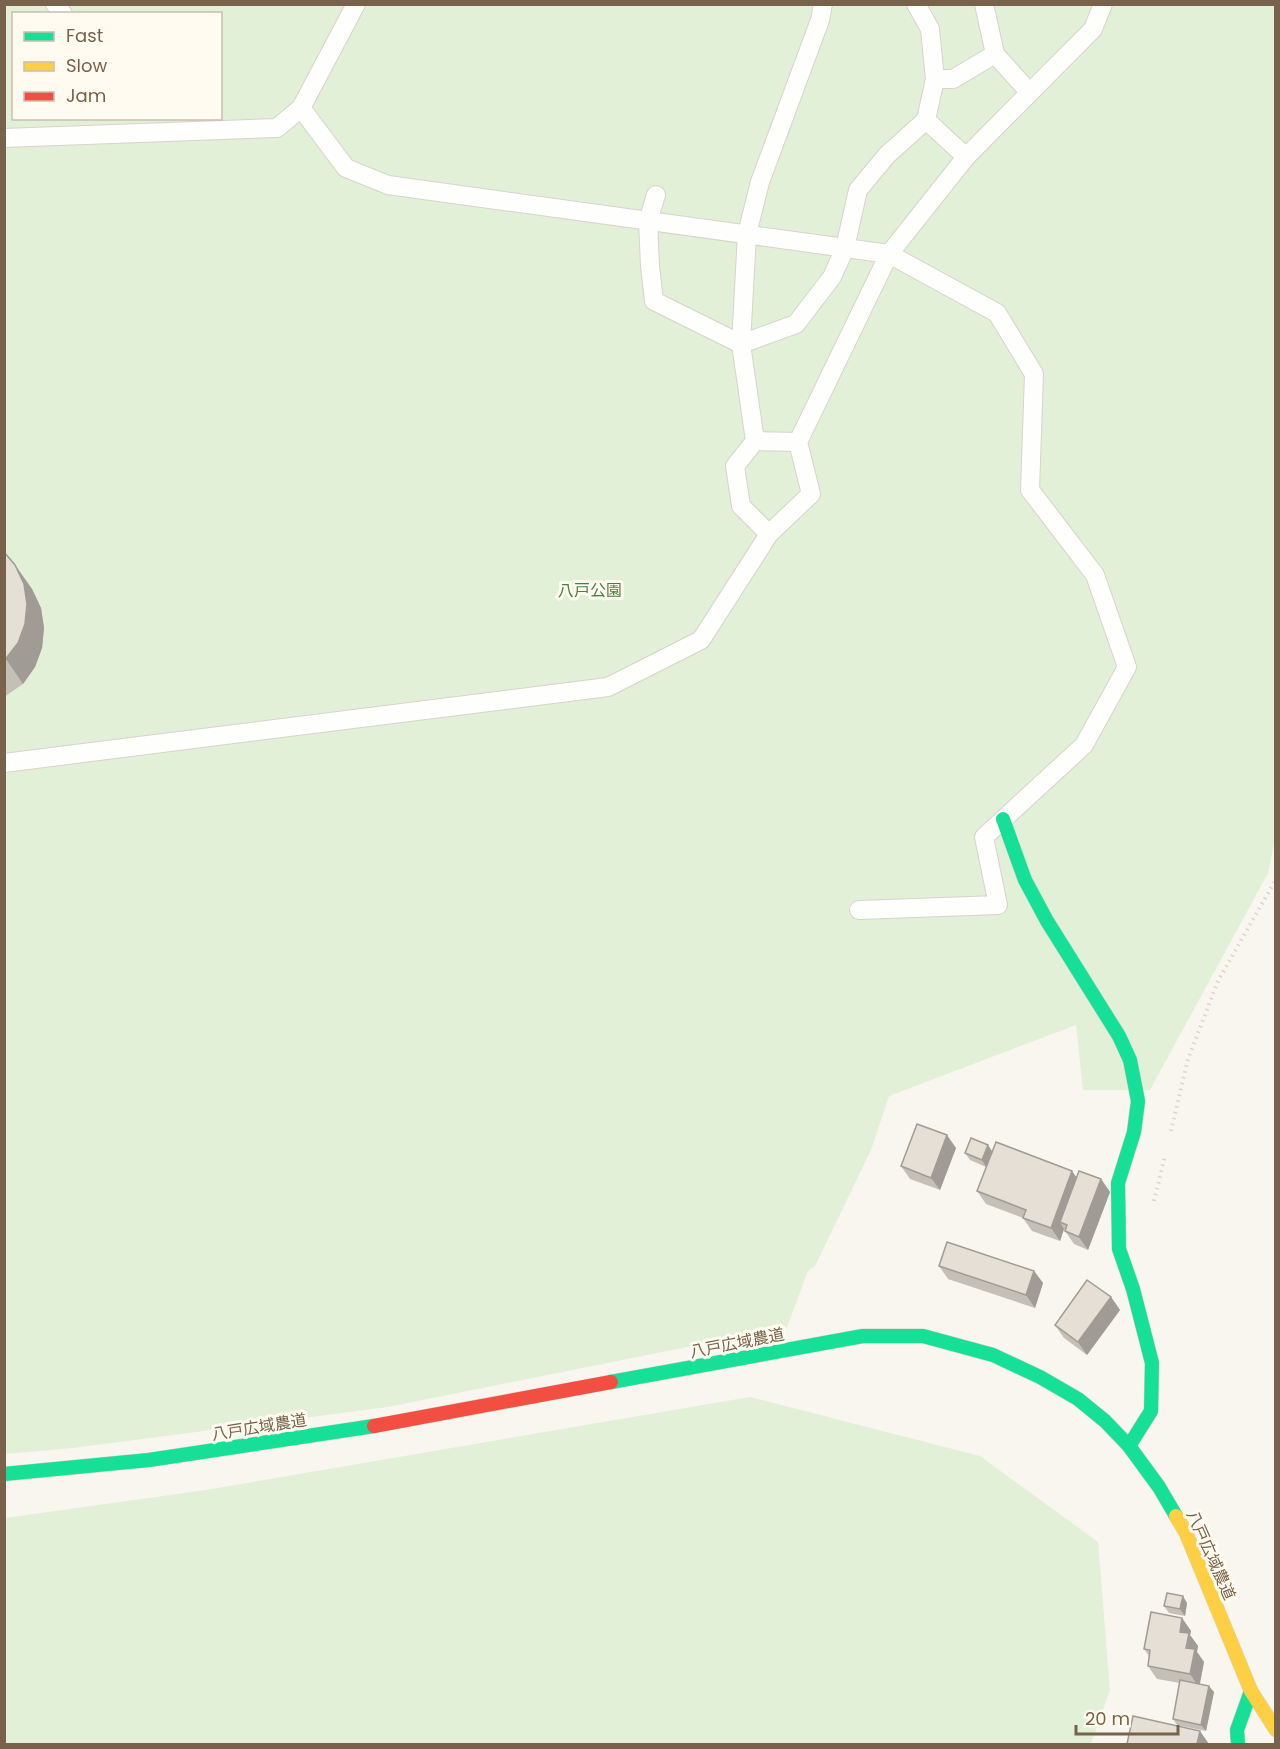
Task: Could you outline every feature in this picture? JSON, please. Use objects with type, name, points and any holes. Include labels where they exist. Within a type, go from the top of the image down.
[{"type":"street","points":[[1003,819],[1025,880],[1047,921],[1119,1036],[1130,1060],[1137,1101],[1134,1132],[1118,1184],[1119,1249],[1133,1289],[1152,1363],[1151,1411],[1129,1446]]},
{"type":"street","name":"八戸広域農道","points":[[4,1474],[148,1460],[361,1428],[863,1336],[923,1336],[993,1355],[1040,1377],[1078,1399],[1105,1421],[1129,1446],[1159,1487],[1186,1533],[1251,1691],[1275,1730]]},
{"type":"street","points":[[1238,1744],[1237,1730],[1251,1691]]},
{"type":"lane","points":[[4,138],[82,127],[277,128],[301,108],[356,4]]},
{"type":"lane","points":[[769,534],[741,506],[735,466],[755,441],[741,344],[747,234],[760,182],[820,20],[823,4]]},
{"type":"lane","points":[[656,195],[648,220],[654,302],[741,344],[795,324],[832,277],[845,248],[858,190],[887,155],[926,120],[935,79],[930,29],[916,4]]},
{"type":"lane","points":[[984,4],[995,54],[1029,92]]},
{"type":"lane","points":[[4,763],[609,687],[701,640],[769,534],[811,494],[798,442],[889,254],[966,158],[1093,29],[1103,4]]},
{"type":"lane","points":[[935,79],[953,80],[995,54]]},
{"type":"lane","points":[[301,108],[345,168],[388,185],[889,254],[997,313],[1034,374],[1030,490],[1095,575],[1127,667],[1084,745],[984,837],[998,905],[859,910]]},
{"type":"lane","points":[[926,120],[966,158]]},
{"type":"lane","points":[[755,441],[798,442]]},
{"type":"path","points":[[1169,1138],[1188,1059],[1218,981],[1275,879]]},
{"type":"path","points":[[1153,1208],[1166,1150]]},
{"type":"green space","name":"八戸公園","points":[[5,5],[1275,5],[1275,839],[1268,873],[1150,1090],[1083,1090],[1076,1025],[889,1096],[871,1150],[815,1266],[808,1271],[787,1327],[388,1407],[73,1448],[5,1454]]},
{"type":"green space","points":[[750,1397],[980,1456],[1098,1542],[1110,1690],[1091,1744],[5,1744],[5,1518],[206,1490]]},
{"type":"building","points":[[4,552],[15,565],[24,584],[27,604],[25,624],[18,643],[4,661]]},
{"type":"building","points":[[917,1124],[947,1135],[931,1178],[901,1166]]},
{"type":"building","points":[[971,1138],[988,1145],[982,1160],[965,1153]]},
{"type":"building","points":[[996,1142],[1072,1171],[1051,1228],[1023,1218],[1026,1210],[977,1191]]},
{"type":"building","points":[[1079,1171],[1101,1179],[1079,1237],[1065,1231],[1067,1225],[1060,1222]]},
{"type":"building","points":[[947,1242],[1034,1271],[1026,1295],[939,1266]]},
{"type":"building","points":[[1087,1280],[1111,1297],[1078,1342],[1055,1325]]},
{"type":"building","points":[[1167,1593],[1183,1596],[1180,1609],[1164,1606]]},
{"type":"building","points":[[1151,1612],[1182,1618],[1180,1632],[1189,1633],[1186,1648],[1195,1649],[1190,1674],[1148,1666],[1150,1650],[1144,1649]]},
{"type":"building","points":[[1180,1680],[1209,1686],[1201,1725],[1173,1719]]},
{"type":"building","points":[[1133,1716],[1200,1731],[1197,1744],[1127,1744]]},
{"type":"traffic: fast","points":[[1003,819],[1025,880],[1047,921],[1119,1036],[1130,1060],[1138,1101],[1134,1132],[1118,1183],[1119,1249],[1133,1289],[1152,1363],[1151,1411],[1129,1446]]},
{"type":"traffic: fast","points":[[611,1382],[863,1336],[923,1336],[993,1355],[1040,1377],[1078,1399],[1105,1421],[1129,1446],[1159,1487],[1176,1516]]},
{"type":"traffic: fast","points":[[4,1474],[149,1460],[374,1426]]},
{"type":"traffic: fast","points":[[1238,1744],[1237,1730],[1251,1691]]},
{"type":"traffic: slow","points":[[1176,1516],[1186,1533],[1251,1691],[1276,1730]]},
{"type":"traffic: jam","points":[[374,1426],[611,1382]]}]
